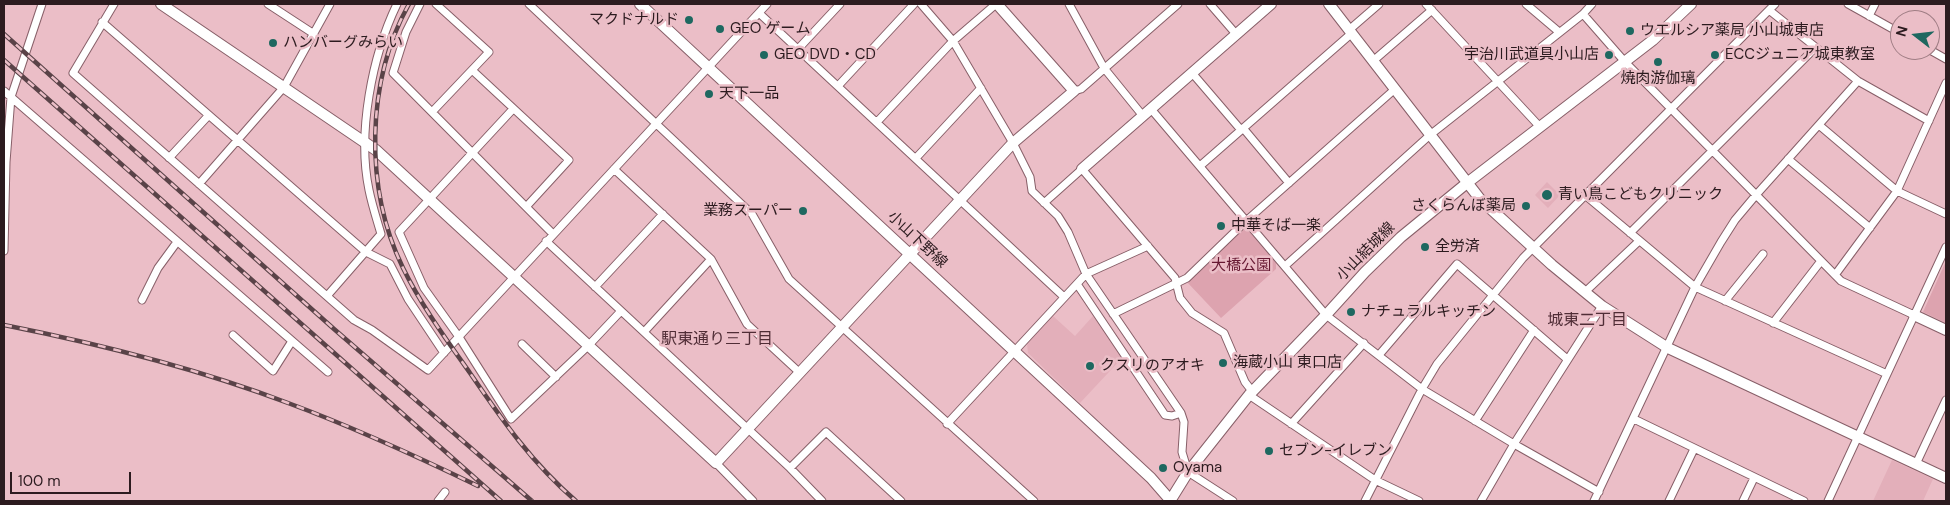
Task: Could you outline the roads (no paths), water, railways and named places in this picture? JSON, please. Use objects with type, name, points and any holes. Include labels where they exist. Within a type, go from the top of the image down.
[{"type":"street","points":[[4,251],[6,130],[11,97],[42,4]]},
{"type":"street","points":[[114,4],[73,73],[354,320],[372,330],[428,370],[767,4]]},
{"type":"street","points":[[161,4],[365,143],[430,198],[716,463],[753,501]]},
{"type":"street","points":[[268,4],[314,34]]},
{"type":"street","points":[[199,184],[284,87],[330,4]]},
{"type":"street","points":[[327,296],[381,234],[368,189],[365,143],[369,100],[376,59],[388,23],[397,4]]},
{"type":"street","points":[[420,4],[406,32],[394,73],[552,234]]},
{"type":"street","points":[[432,112],[489,52],[436,4]]},
{"type":"street","points":[[529,4],[752,214],[789,278],[947,424],[1034,501]]},
{"type":"street","name":"小山下野線","points":[[640,4],[1151,478],[1171,501]]},
{"type":"street","points":[[798,48],[840,4]]},
{"type":"street","points":[[838,86],[914,4]]},
{"type":"street","points":[[920,4],[953,41],[1013,143],[1030,177],[1032,191],[1058,216],[1068,232],[1086,274],[1181,414],[1184,422],[1182,452],[1188,472],[1233,501]]},
{"type":"street","points":[[877,122],[953,41],[996,4],[1074,90]]},
{"type":"street","points":[[1068,4],[1104,68],[1200,166],[1326,315],[1422,388],[1474,421],[1599,492]]},
{"type":"street","points":[[716,463],[1013,143],[1074,90],[1081,89],[1178,4]]},
{"type":"street","points":[[1210,4],[1236,34]]},
{"type":"street","points":[[1044,203],[1272,4]]},
{"type":"street","points":[[1329,4],[1480,199],[1602,306],[1668,348],[1946,478]]},
{"type":"street","points":[[1200,166],[1379,4]]},
{"type":"street","points":[[1426,4],[1540,127]]},
{"type":"street","points":[[1526,4],[1559,32]]},
{"type":"street","points":[[1285,266],[1430,135],[1583,14],[1592,4]]},
{"type":"street","name":"小山結城線","points":[[1171,501],[1188,472],[1250,393],[1394,244],[1467,183],[1653,40],[1690,4]]},
{"type":"street","points":[[1365,501],[1422,388],[1437,364],[1523,258],[1775,4]]},
{"type":"street","points":[[1848,4],[1890,28]]},
{"type":"street","points":[[1869,16],[1875,4]]},
{"type":"street","points":[[1373,61],[1432,10]]},
{"type":"street","points":[[1768,10],[1858,81],[1929,122]]},
{"type":"street","points":[[759,13],[1064,297]]},
{"type":"street","points":[[1583,14],[1625,62],[1835,275],[1841,280],[1946,330]]},
{"type":"street","points":[[102,22],[366,252],[390,264],[408,300],[444,353]]},
{"type":"street","points":[[1630,233],[1815,48]]},
{"type":"street","points":[[472,70],[569,160],[526,207]]},
{"type":"street","points":[[1192,74],[1289,183]]},
{"type":"street","points":[[1594,501],[1668,348],[1695,287],[1721,242],[1735,220],[1756,195],[1858,81]]},
{"type":"street","points":[[1835,275],[1897,191],[1946,83]]},
{"type":"street","points":[[916,158],[981,88]]},
{"type":"street","points":[[1104,325],[1115,317],[1187,278],[1246,221],[1395,89]]},
{"type":"street","points":[[4,90],[328,372]]},
{"type":"street","points":[[513,109],[399,232],[424,288],[459,337],[511,419],[588,346],[621,311]]},
{"type":"street","points":[[169,158],[208,115]]},
{"type":"street","points":[[1819,124],[1897,191],[1946,214]]},
{"type":"street","points":[[1788,159],[1870,228]]},
{"type":"street","points":[[614,169],[711,259],[748,324],[800,373]]},
{"type":"street","points":[[1082,169],[1175,278],[1180,298],[1192,313],[1224,333],[1250,393],[1375,480],[1419,501]]},
{"type":"street","points":[[1584,195],[1695,287],[1887,374]]},
{"type":"street","points":[[595,287],[663,214]]},
{"type":"street","points":[[546,241],[790,468],[822,501]]},
{"type":"street","points":[[1585,292],[1639,241]]},
{"type":"street","points":[[142,300],[158,268],[178,242]]},
{"type":"street","points":[[947,424],[1086,274],[1148,246]]},
{"type":"street","points":[[1828,501],[1946,247]]},
{"type":"street","points":[[1725,301],[1763,254]]},
{"type":"street","points":[[644,332],[711,259]]},
{"type":"street","points":[[1773,323],[1821,261]]},
{"type":"street","points":[[1380,355],[1457,264],[1567,359]]},
{"type":"street","points":[[1076,284],[1165,415],[1181,414]]},
{"type":"street","points":[[1481,501],[1514,444],[1602,306]]},
{"type":"street","points":[[1474,421],[1534,330]]},
{"type":"street","points":[[233,335],[273,372],[292,341]]},
{"type":"street","points":[[1292,424],[1364,343]]},
{"type":"street","points":[[522,344],[556,377]]},
{"type":"street","points":[[1916,464],[1946,400]]},
{"type":"street","points":[[1634,419],[1804,501]]},
{"type":"street","points":[[790,468],[826,432],[900,501]]},
{"type":"street","points":[[1669,501],[1694,449]]},
{"type":"street","points":[[1744,501],[1754,478]]},
{"type":"street","points":[[438,501],[445,492]]},
{"type":"railway","points":[[409,4],[395,34],[384,66],[378,100],[375,135],[376,170],[381,204],[390,237],[403,268],[426,309],[494,408],[531,456],[576,501]]},
{"type":"railway","points":[[4,34],[334,329],[532,501]]},
{"type":"railway","points":[[4,60],[501,501]]},
{"type":"railway","points":[[4,325],[148,358],[253,390],[360,432],[478,486]]},
{"type":"place","name":"マクドナルド","points":[[689,20]]},
{"type":"place","name":"GEO ゲーム","points":[[720,29]]},
{"type":"place","name":"ウエルシア薬局 小山城東店","points":[[1630,31]]},
{"type":"place","name":"ハンバーグみらい","points":[[273,43]]},
{"type":"place","name":"GEO DVD・CD","points":[[764,55]]},
{"type":"place","name":"宇治川武道具小山店","points":[[1609,55]]},
{"type":"place","name":"ECCジュニア城東教室","points":[[1715,55]]},
{"type":"place","name":"焼肉游伽璃","points":[[1658,62]]},
{"type":"place","name":"天下一品","points":[[709,94]]},
{"type":"place","name":"青い鳥こどもクリニック","points":[[1547,195]]},
{"type":"place","name":"さくらんぼ薬局","points":[[1526,206]]},
{"type":"place","name":"業務スーパー","points":[[803,211]]},
{"type":"place","name":"中華そば一楽","points":[[1221,226]]},
{"type":"place","name":"全労済","points":[[1425,247]]},
{"type":"place","name":"ナチュラルキッチン","points":[[1351,312]]},
{"type":"place","name":"海蔵小山 東口店","points":[[1223,363]]},
{"type":"place","name":"クスリのアオキ","points":[[1090,366]]},
{"type":"place","name":"セブン-イレブン","points":[[1269,451]]},
{"type":"place","name":"Oyama","points":[[1163,468]]},
{"type":"district","name":"城東二丁目","points":[[1587,321]]},
{"type":"district","name":"駅東通り三丁目","points":[[717,340]]},
{"type":"park label","name":"大橋公園","points":[[1241,266]]}]
